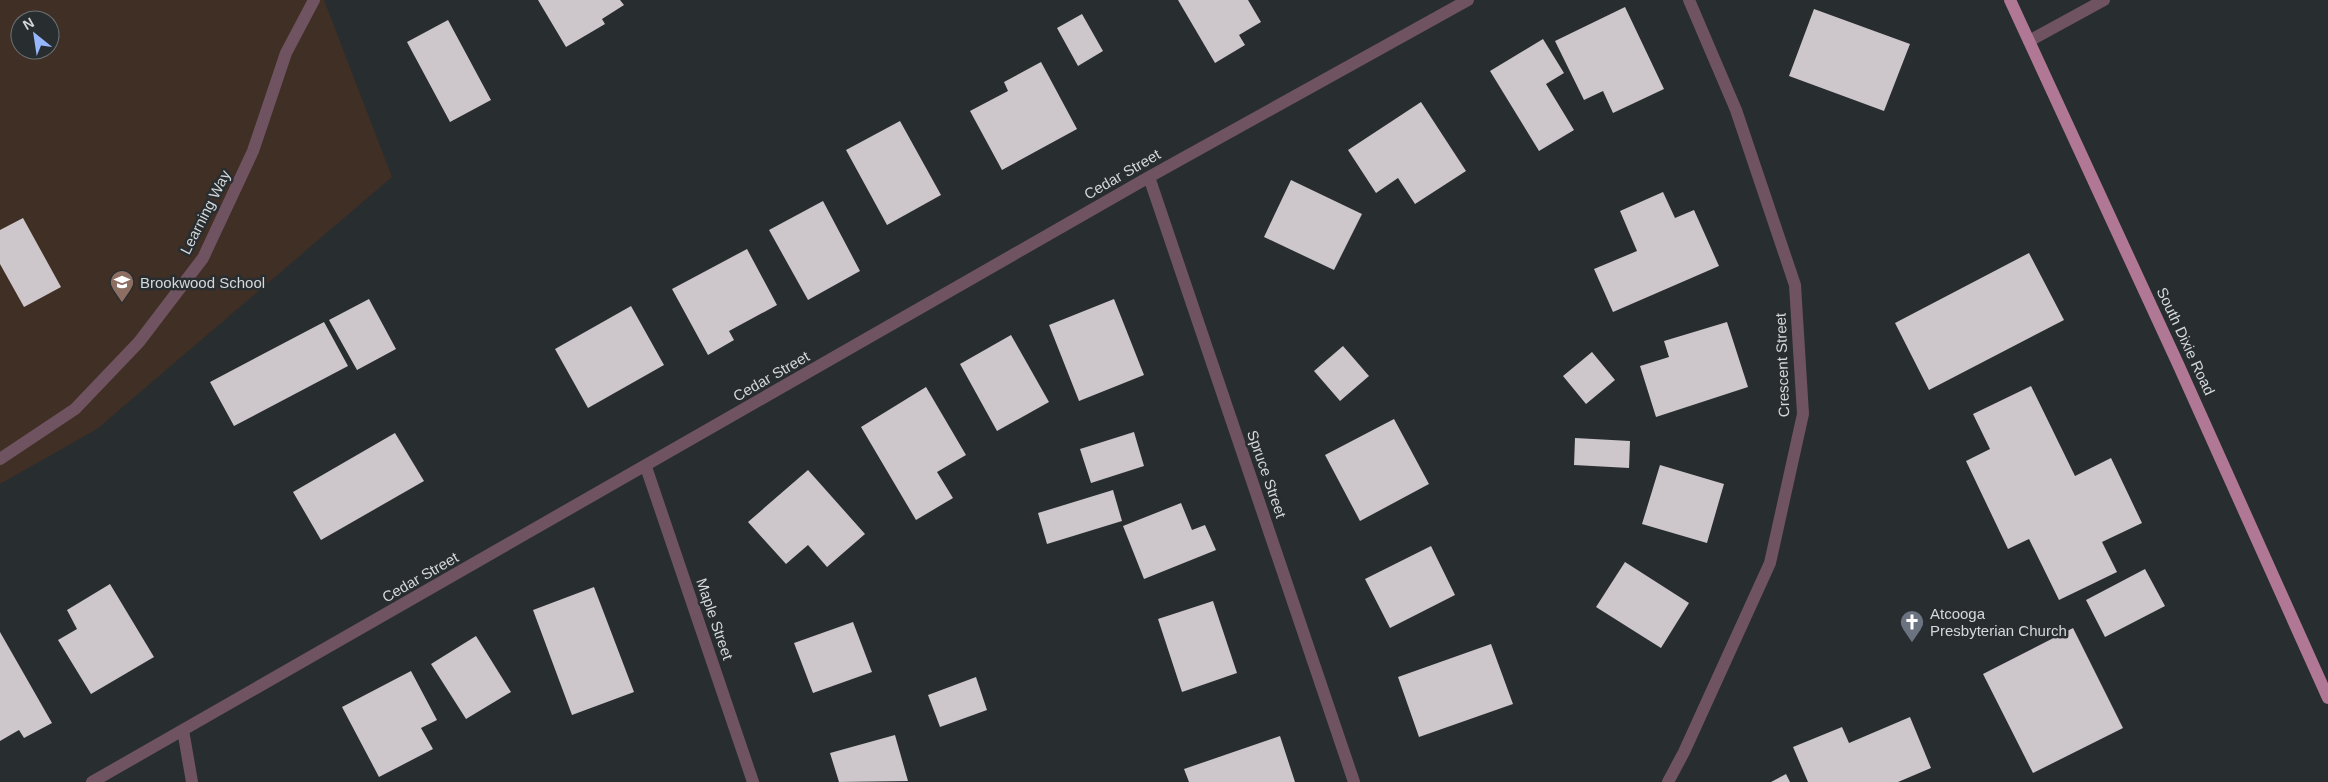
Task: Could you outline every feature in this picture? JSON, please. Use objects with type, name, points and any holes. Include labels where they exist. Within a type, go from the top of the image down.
[{"type":"main road","name":"South Dixie Road","points":[[2010,0],[2178,364],[2328,698]]},
{"type":"street","name":"Learning Way","points":[[0,458],[75,409],[139,342],[203,258],[253,151],[286,53],[314,0]]},
{"type":"street","name":"Cedar Street","points":[[92,782],[646,467],[1149,177],[1468,0]]},
{"type":"street","name":"Crescent Street","points":[[1668,782],[1684,752],[1770,563],[1803,414],[1795,285],[1736,110],[1689,0]]},
{"type":"street","points":[[2029,40],[2104,0]]},
{"type":"street","name":"Spruce Street","points":[[1149,177],[1354,782]]},
{"type":"street","name":"Maple Street","points":[[646,467],[753,782]]},
{"type":"street","points":[[183,730],[192,782]]},
{"type":"shaded area","name":"Brookwood School","points":[[0,0],[324,0],[392,177],[97,429],[0,484]]},
{"type":"building","points":[[538,0],[620,0],[624,5],[602,19],[605,24],[566,47]]},
{"type":"building","points":[[1178,0],[1248,0],[1261,22],[1239,35],[1245,45],[1215,63]]},
{"type":"building","points":[[1625,7],[1664,89],[1613,113],[1603,91],[1584,100],[1555,41]]},
{"type":"building","points":[[1814,9],[1910,44],[1884,111],[1789,76]]},
{"type":"building","points":[[1082,14],[1103,51],[1078,66],[1057,28]]},
{"type":"building","points":[[448,20],[491,100],[450,122],[407,42]]},
{"type":"building","points":[[1543,39],[1564,73],[1546,84],[1574,130],[1539,151],[1490,71]]},
{"type":"building","points":[[1041,62],[1077,129],[1002,170],[970,111],[1008,91],[1004,82]]},
{"type":"building","points":[[1421,102],[1466,171],[1415,204],[1398,178],[1376,193],[1348,150]]},
{"type":"building","points":[[900,121],[941,195],[887,225],[846,150]]},
{"type":"building","points":[[1291,180],[1362,214],[1334,270],[1264,237]]},
{"type":"building","points":[[1663,192],[1675,218],[1694,210],[1719,266],[1613,312],[1594,269],[1637,251],[1620,211]]},
{"type":"building","points":[[823,201],[860,271],[808,300],[769,230]]},
{"type":"building","points":[[23,218],[61,287],[24,307],[0,264],[0,230]]},
{"type":"building","points":[[747,249],[777,305],[729,331],[734,340],[708,355],[672,289]]},
{"type":"building","points":[[2029,253],[2064,320],[1929,390],[1895,323]]},
{"type":"building","points":[[369,299],[396,349],[357,370],[329,320]]},
{"type":"building","points":[[1114,299],[1144,375],[1079,401],[1049,325]]},
{"type":"building","points":[[631,306],[664,365],[588,408],[555,349]]},
{"type":"building","points":[[324,322],[348,366],[234,426],[210,382]]},
{"type":"building","points":[[1727,322],[1748,387],[1656,417],[1640,366],[1669,357],[1664,341]]},
{"type":"building","points":[[1011,335],[1049,402],[997,431],[960,364]]},
{"type":"building","points":[[1343,346],[1369,376],[1340,401],[1314,371]]},
{"type":"building","points":[[1592,352],[1615,380],[1586,404],[1563,376]]},
{"type":"building","points":[[2031,386],[2075,476],[2111,458],[2142,523],[2102,542],[2117,572],[2059,600],[2029,539],[2008,549],[1966,461],[1990,449],[1973,414]]},
{"type":"building","points":[[926,387],[966,455],[937,472],[953,498],[916,520],[861,427]]},
{"type":"building","points":[[1394,419],[1429,484],[1360,521],[1325,455]]},
{"type":"building","points":[[1134,432],[1144,466],[1091,483],[1080,449]]},
{"type":"building","points":[[395,433],[424,481],[321,540],[293,492]]},
{"type":"building","points":[[1575,438],[1630,441],[1629,468],[1574,465]]},
{"type":"building","points":[[1660,465],[1724,484],[1707,543],[1642,524]]},
{"type":"building","points":[[808,470],[865,534],[827,567],[808,545],[786,564],[748,522]]},
{"type":"building","points":[[1113,490],[1122,521],[1047,544],[1038,513]]},
{"type":"building","points":[[1181,503],[1192,530],[1205,525],[1216,550],[1144,579],[1123,526]]},
{"type":"building","points":[[1431,546],[1455,595],[1390,628],[1365,579]]},
{"type":"building","points":[[1625,562],[1689,603],[1661,648],[1596,607]]},
{"type":"building","points":[[2145,569],[2165,606],[2105,637],[2086,600]]},
{"type":"building","points":[[110,584],[154,657],[91,694],[58,640],[77,629],[67,610]]},
{"type":"building","points":[[594,587],[634,692],[572,715],[533,610]]},
{"type":"building","points":[[1213,601],[1237,673],[1182,692],[1158,619]]},
{"type":"building","points":[[853,622],[872,672],[813,693],[794,643]]},
{"type":"building","points":[[2073,628],[2123,728],[2033,773],[1983,674]]},
{"type":"building","points":[[0,632],[52,723],[24,738],[19,730],[0,741]]},
{"type":"building","points":[[476,636],[511,692],[466,719],[431,664]]},
{"type":"building","points":[[1491,644],[1513,704],[1419,737],[1398,677]]},
{"type":"building","points":[[411,671],[437,720],[421,728],[433,749],[379,777],[342,707]]},
{"type":"building","points":[[976,677],[987,710],[940,727],[928,695]]},
{"type":"building","points":[[1910,717],[1931,768],[1898,782],[1808,782],[1793,747],[1842,727],[1849,743]]},
{"type":"building","points":[[895,735],[908,781],[839,782],[830,753]]},
{"type":"building","points":[[1280,736],[1295,782],[1189,782],[1184,769]]},
{"type":"building","points":[[1786,774],[1790,782],[1771,782]]},
{"type":"place","name":"Brookwood School","points":[[122,303]]},
{"type":"place","name":"Atcooga Presbyterian Church","points":[[1912,643]]}]
